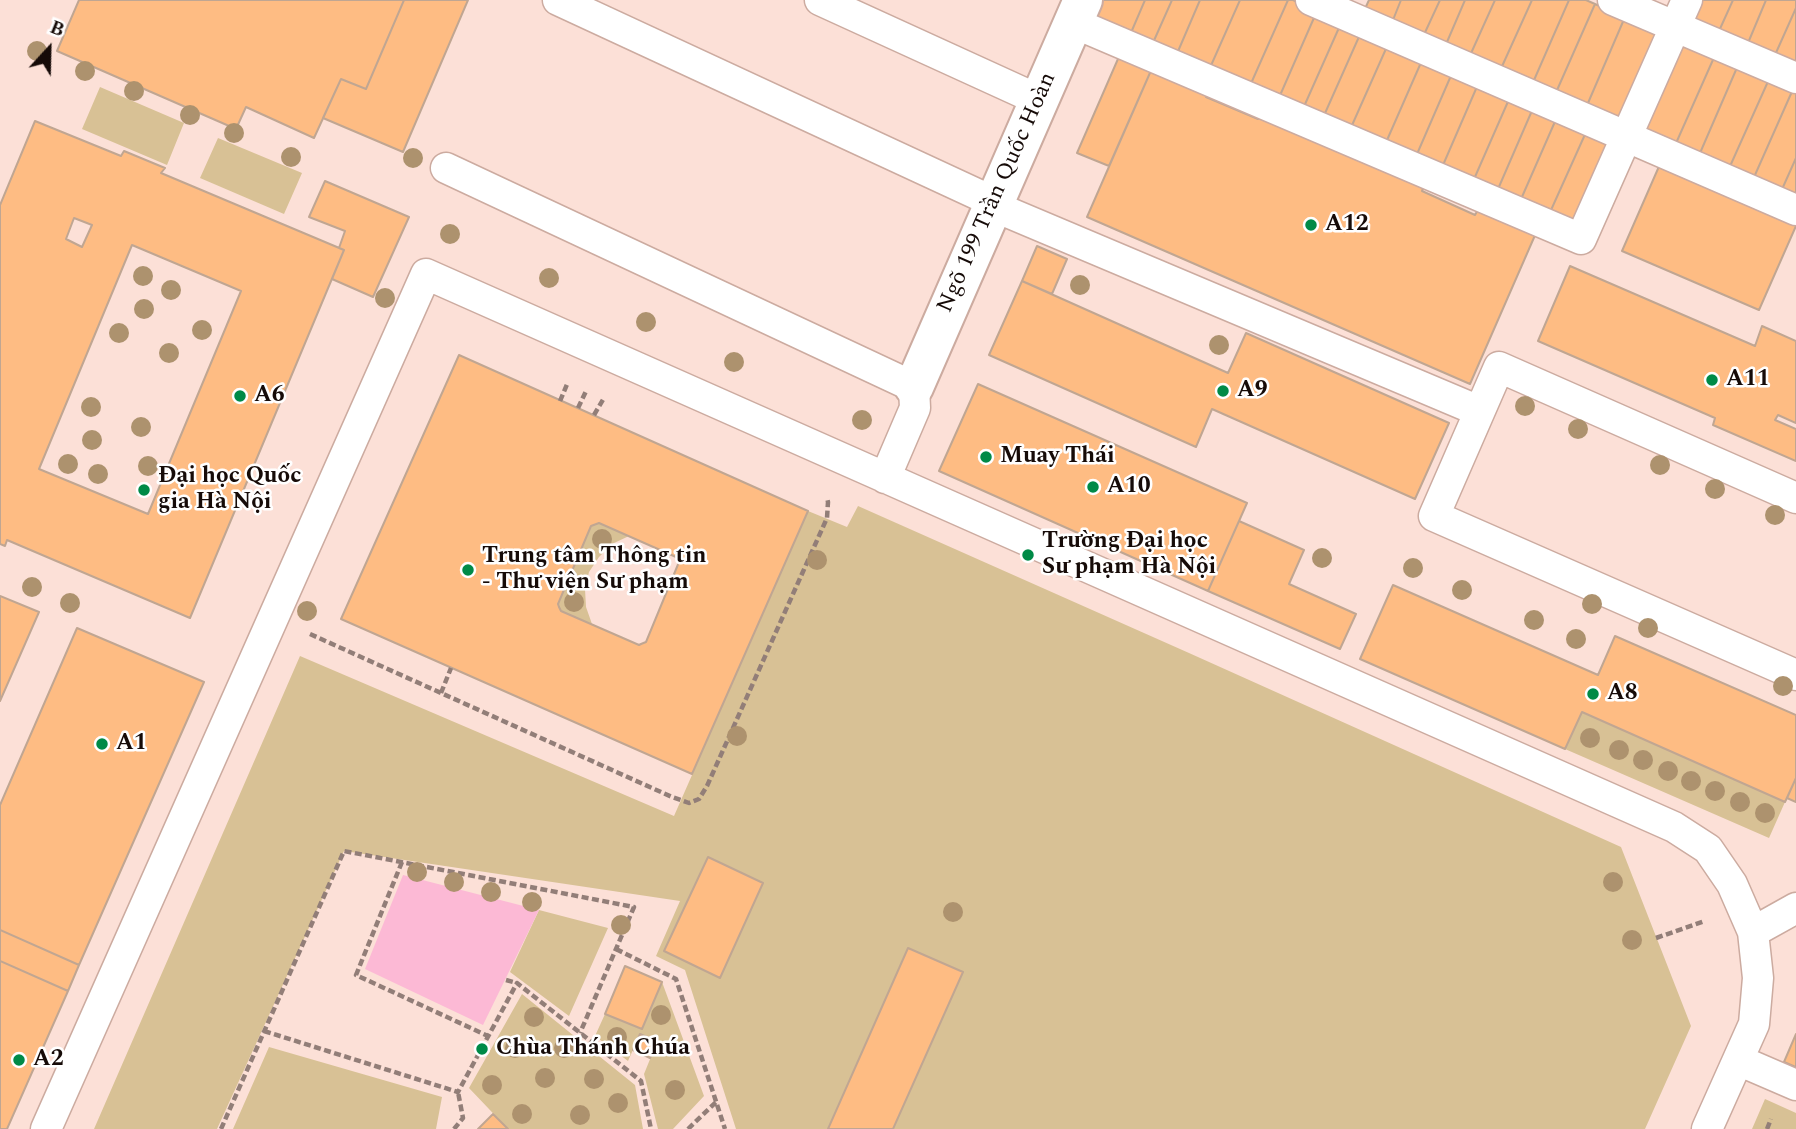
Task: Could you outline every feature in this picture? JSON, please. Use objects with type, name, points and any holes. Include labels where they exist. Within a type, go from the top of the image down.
[{"type":"street","name":"Ngõ 199 Trần Quốc Hoàn","points":[[914,387],[1078,11]]},
{"type":"lane","points":[[558,0],[993,204],[1479,411]]},
{"type":"lane","points":[[820,0],[1039,100]]},
{"type":"lane","points":[[1311,0],[1796,210]]},
{"type":"lane","points":[[1613,0],[1681,13],[1796,78]]},
{"type":"lane","points":[[1078,11],[1581,239],[1681,13]]},
{"type":"lane","points":[[446,168],[914,387],[915,408],[885,478]]},
{"type":"lane","points":[[46,1129],[426,274],[1674,827],[1708,849],[1732,884],[1748,919],[1758,978],[1754,1024],[1707,1129]]},
{"type":"lane","points":[[1796,498],[1499,367],[1434,516],[1796,675]]},
{"type":"lane","points":[[1748,919],[1796,908]]},
{"type":"lane","points":[[1738,1060],[1796,1085]]},
{"type":"path","points":[[560,401],[568,384],[568,373]]},
{"type":"path","points":[[594,415],[606,395]]},
{"type":"path","points":[[316,622],[310,634],[689,803],[699,799],[707,786],[827,518],[828,502],[825,494]]},
{"type":"path","points":[[441,693],[451,668]]},
{"type":"path","points":[[221,1129],[344,851],[634,907],[580,1033]]},
{"type":"path","points":[[402,862],[380,923],[356,975],[488,1036]]},
{"type":"path","points":[[1656,938],[1748,919]]},
{"type":"path","points":[[616,949],[676,979],[724,1129]]},
{"type":"path","points":[[506,980],[517,983],[641,1081],[651,1129]]},
{"type":"path","points":[[454,1129],[463,1118],[458,1092],[517,983]]},
{"type":"path","points":[[264,1031],[458,1092]]},
{"type":"path","points":[[688,1129],[716,1102]]},
{"type":"shaded area","points":[[100,87],[184,123],[167,165],[82,129]]},
{"type":"shaded area","points":[[218,138],[302,173],[284,214],[200,178]]},
{"type":"shaded area","points":[[858,506],[1621,847],[1691,1026],[1645,1129],[736,1129],[685,970],[656,956],[680,901],[344,851],[217,1129],[94,1129],[300,656],[674,816],[808,511],[847,527]]},
{"type":"shaded area","points":[[599,523],[629,536],[612,544],[589,572],[585,589],[586,607],[592,624],[561,611],[558,604],[591,526]]},
{"type":"shaded area","points":[[1582,712],[1785,802],[1769,838],[1565,749]]},
{"type":"shaded area","points":[[403,875],[539,910],[483,1025],[365,969]]},
{"type":"shaded area","points":[[539,910],[608,928],[569,1016],[510,972]]},
{"type":"shaded area","points":[[662,982],[704,1096],[673,1129],[658,1129],[644,1074],[657,1042],[640,1034],[628,1061],[595,1036],[605,1014],[642,1029]]},
{"type":"shaded area","points":[[522,994],[635,1085],[643,1129],[508,1129],[469,1088]]},
{"type":"shaded area","points":[[269,1047],[442,1097],[436,1129],[233,1129]]},
{"type":"shaded area","points":[[1765,1099],[1796,1113],[1796,1129],[1752,1129]]},
{"type":"building","points":[[79,0],[404,0],[366,89],[341,79],[314,138],[246,107],[236,129],[57,51]]},
{"type":"building","points":[[404,0],[468,0],[403,152],[323,118],[341,79],[366,89]]},
{"type":"building","points":[[1093,0],[1145,0],[1130,35],[1086,16]]},
{"type":"building","points":[[1145,0],[1172,0],[1152,45],[1130,35]]},
{"type":"building","points":[[1172,0],[1200,0],[1176,56],[1152,45]]},
{"type":"building","points":[[1200,0],[1240,0],[1209,70],[1176,56]]},
{"type":"building","points":[[1240,0],[1288,0],[1249,88],[1209,70]]},
{"type":"building","points":[[1288,0],[1317,11],[1278,100],[1249,88]]},
{"type":"building","points":[[1369,0],[1401,0],[1391,25],[1363,13]]},
{"type":"building","points":[[1401,0],[1440,0],[1422,39],[1391,25]]},
{"type":"building","points":[[1440,0],[1465,0],[1444,49],[1422,39]]},
{"type":"building","points":[[1465,0],[1495,0],[1468,60],[1444,49]]},
{"type":"building","points":[[1495,0],[1532,0],[1499,73],[1468,60]]},
{"type":"building","points":[[1532,0],[1569,0],[1531,87],[1499,73]]},
{"type":"building","points":[[1569,0],[1586,0],[1595,4],[1554,97],[1531,87]]},
{"type":"building","points":[[1700,0],[1733,0],[1719,31],[1692,18]]},
{"type":"building","points":[[1733,0],[1766,0],[1748,43],[1719,31]]},
{"type":"building","points":[[1766,0],[1796,0],[1796,8],[1775,55],[1748,43]]},
{"type":"building","points":[[1595,4],[1625,17],[1585,110],[1554,97]]},
{"type":"building","points":[[1796,8],[1796,64],[1775,55]]},
{"type":"building","points":[[1317,11],[1342,21],[1302,111],[1278,100]]},
{"type":"building","points":[[1625,17],[1664,34],[1623,128],[1585,110]]},
{"type":"building","points":[[1342,21],[1362,30],[1322,120],[1302,111]]},
{"type":"building","points":[[1362,30],[1389,42],[1349,132],[1322,120]]},
{"type":"building","points":[[1677,35],[1716,53],[1673,150],[1634,132]]},
{"type":"building","points":[[1389,42],[1423,58],[1384,147],[1349,132]]},
{"type":"building","points":[[1121,52],[1153,66],[1109,166],[1077,153]]},
{"type":"building","points":[[1716,53],[1739,63],[1697,160],[1673,150]]},
{"type":"building","points":[[1423,58],[1453,71],[1414,161],[1384,147]]},
{"type":"building","points":[[1739,63],[1770,77],[1727,173],[1697,160]]},
{"type":"building","name":"A12","points":[[1153,66],[1208,91],[1206,97],[1258,119],[1261,113],[1425,184],[1422,191],[1475,215],[1479,208],[1536,233],[1470,384],[1087,217]]},
{"type":"building","points":[[1453,71],[1479,82],[1440,172],[1414,161]]},
{"type":"building","points":[[1770,77],[1794,87],[1751,184],[1727,173]]},
{"type":"building","points":[[1479,82],[1510,97],[1471,186],[1440,172]]},
{"type":"building","points":[[1794,87],[1796,158],[1779,196],[1751,184]]},
{"type":"building","points":[[1510,97],[1534,106],[1495,196],[1471,186]]},
{"type":"building","points":[[1534,106],[1557,117],[1518,206],[1495,196]]},
{"type":"building","points":[[1557,117],[1587,130],[1547,219],[1518,206]]},
{"type":"building","name":"A6","points":[[35,121],[121,156],[124,151],[165,168],[161,173],[344,250],[190,618],[7,540],[5,546],[0,544],[0,205]],"holes":[[[74,218],[92,225],[82,247],[66,239]],[[132,245],[241,291],[148,514],[39,469]]]},
{"type":"building","points":[[1587,130],[1616,143],[1576,232],[1547,219]]},
{"type":"building","points":[[1664,155],[1796,213],[1796,226],[1759,310],[1622,251]]},
{"type":"building","points":[[1796,158],[1796,204],[1779,196]]},
{"type":"building","points":[[325,181],[409,217],[373,297],[332,279],[344,250],[339,248],[345,231],[309,217]]},
{"type":"building","points":[[1037,246],[1067,259],[1052,294],[1022,281]]},
{"type":"building","name":"A11","points":[[1570,266],[1755,346],[1762,326],[1796,341],[1796,423],[1778,415],[1775,420],[1796,429],[1796,461],[1713,425],[1715,418],[1538,341]]},
{"type":"building","name":"A9","points":[[1022,281],[1228,373],[1246,333],[1449,423],[1415,499],[1212,409],[1196,447],[989,355]]},
{"type":"building","name":"Trung tâm Thông tin - Thư viện Sư phạm","points":[[459,355],[808,511],[692,774],[341,619]],"holes":[[[599,523],[676,557],[679,562],[646,642],[639,645],[561,611],[559,607],[591,526]]]},
{"type":"building","name":"A10","points":[[978,384],[1247,503],[1208,591],[939,471]]},
{"type":"building","points":[[1239,521],[1304,550],[1289,584],[1356,614],[1340,649],[1208,591]]},
{"type":"building","name":"A8","points":[[1393,585],[1598,675],[1615,636],[1796,715],[1796,778],[1785,802],[1582,712],[1565,749],[1360,659]]},
{"type":"building","points":[[0,596],[39,612],[0,701]]},
{"type":"building","name":"A1","points":[[77,628],[204,682],[79,965],[0,930],[0,805]]},
{"type":"building","points":[[1796,778],[1796,802],[1787,798]]},
{"type":"building","points":[[708,857],[763,883],[720,978],[664,951]]},
{"type":"building","points":[[0,930],[79,965],[68,991],[0,961]]},
{"type":"building","points":[[908,948],[963,972],[893,1129],[828,1129]]},
{"type":"building","name":"A2","points":[[0,961],[68,991],[7,1129],[0,1129]]},
{"type":"building","points":[[625,966],[662,982],[642,1029],[605,1014]]},
{"type":"building","points":[[640,1034],[658,1042],[650,1058],[633,1050]]},
{"type":"building","points":[[1796,1034],[1796,1067],[1784,1062]]},
{"type":"building","points":[[493,1114],[508,1129],[478,1129]]},
{"type":"place","name":"A12","points":[[1311,225]]},
{"type":"place","name":"A11","points":[[1712,380]]},
{"type":"place","name":"A9","points":[[1223,391]]},
{"type":"place","name":"A6","points":[[240,396]]},
{"type":"place","name":"Muay Thái","points":[[986,457]]},
{"type":"place","name":"A10","points":[[1093,487]]},
{"type":"place","name":"Đại học Quốc gia Hà Nội","points":[[144,490]]},
{"type":"place","name":"Trường Đại học Sư phạm Hà Nội","points":[[1028,555]]},
{"type":"place","name":"Trung tâm Thông tin - Thư viện Sư phạm","points":[[468,570]]},
{"type":"place","name":"A8","points":[[1593,694]]},
{"type":"place","name":"A1","points":[[102,744]]},
{"type":"place","name":"Chùa Thánh Chúa","points":[[482,1049]]},
{"type":"place","name":"A2","points":[[19,1060]]}]
